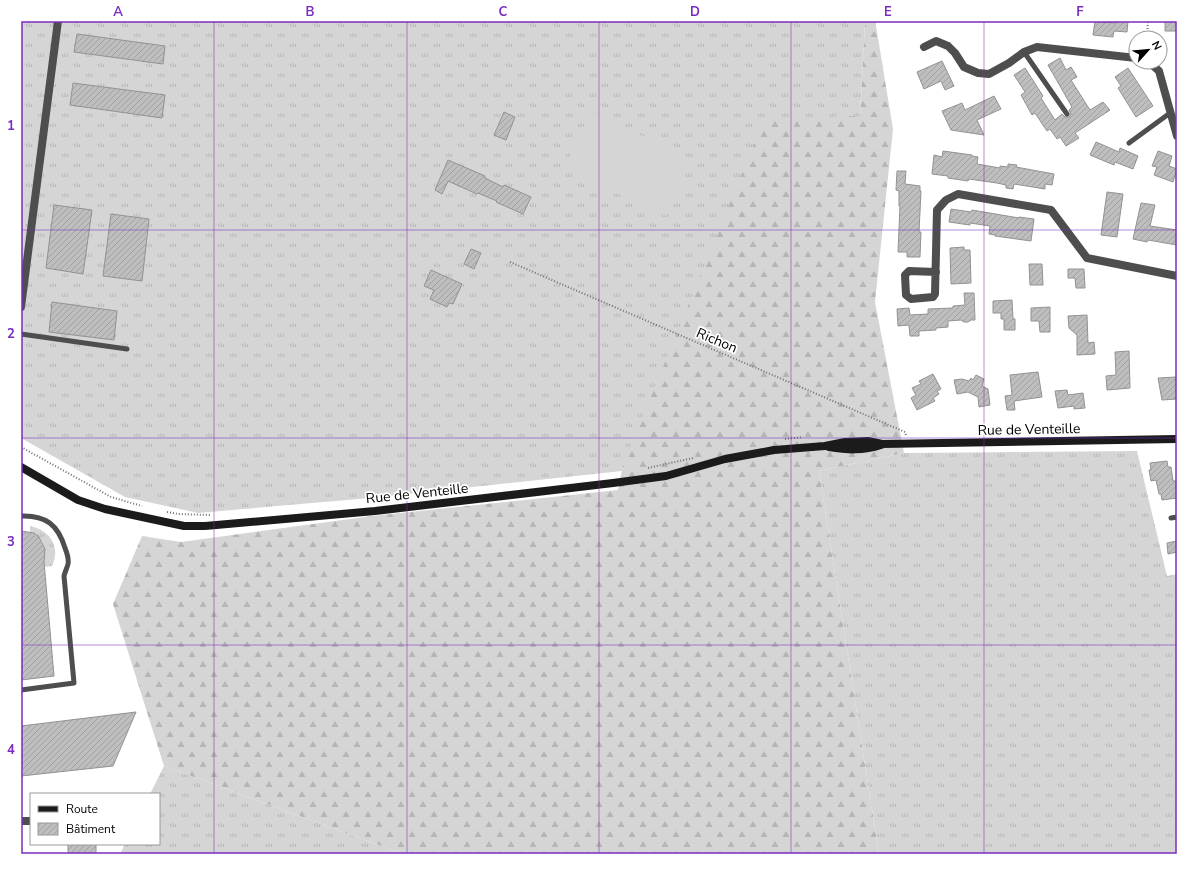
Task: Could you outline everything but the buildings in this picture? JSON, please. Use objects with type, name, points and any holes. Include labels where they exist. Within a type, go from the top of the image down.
[{"type":"street","points":[[21,307],[25,247],[58,21]]},
{"type":"street","points":[[924,47],[936,41],[948,46],[955,53],[964,67],[978,73],[988,74],[1009,63],[1024,52],[1037,47],[1128,57]]},
{"type":"street","points":[[1158,70],[1177,136]]},
{"type":"street","points":[[936,272],[909,272],[905,275],[906,295],[911,299],[933,297],[935,294],[936,272],[937,210],[946,200],[958,194],[1051,210],[1087,258],[1177,276]]},
{"type":"street","name":"Rue de Venteille","points":[[21,467],[78,500],[105,509],[184,526],[205,526],[375,511],[666,476],[725,459],[774,450],[825,446],[851,450],[868,449],[882,444],[1177,439]]},
{"type":"lane","points":[[1024,52],[1066,114]]},
{"type":"lane","points":[[1129,143],[1170,113]]},
{"type":"lane","points":[[21,334],[127,349]]},
{"type":"lane","points":[[21,516],[32,516],[44,519],[54,526],[62,538],[68,562],[64,576],[74,684],[21,690]]},
{"type":"lane","points":[[1171,518],[1177,517]]},
{"type":"path","name":"Richon","points":[[510,262],[905,432],[910,444]]},
{"type":"path","points":[[780,440],[809,437]]},
{"type":"path","points":[[21,447],[111,497],[143,507]]},
{"type":"path","points":[[642,469],[695,457]]},
{"type":"path","points":[[164,511],[178,514],[215,516]]},
{"type":"green space","points":[[21,21],[865,21],[860,116],[623,465],[622,471],[370,498],[198,513],[125,497],[21,438]]},
{"type":"green space","points":[[865,21],[876,21],[893,129],[875,302],[904,453],[819,471],[879,854],[403,854],[164,766],[113,604],[142,536],[181,542],[372,516],[618,490],[623,465],[764,119],[860,116]]},
{"type":"green space","points":[[590,112],[692,159],[666,216],[564,169]]},
{"type":"green space","points":[[1137,451],[1167,576],[1177,574],[1177,854],[879,854],[819,471],[904,453]]},
{"type":"green space","points":[[30,526],[43,531],[52,540],[55,552],[52,566],[44,567],[43,542],[40,538],[30,532]]},
{"type":"green space","points":[[164,766],[403,854],[120,854],[124,845],[160,845],[160,793],[150,793]]}]
